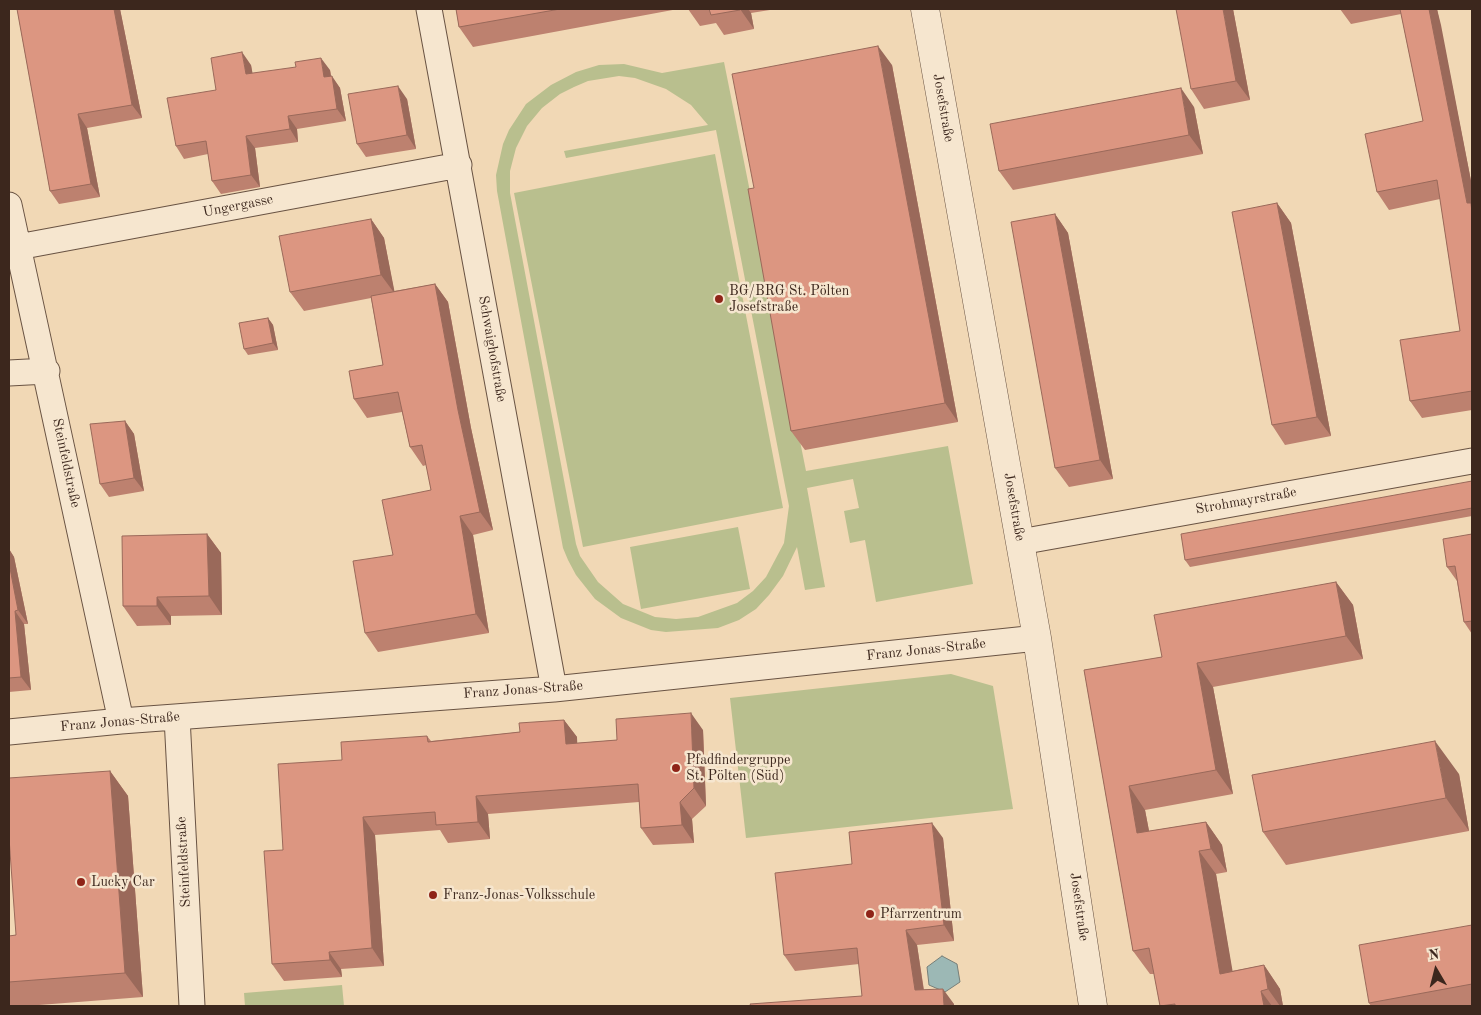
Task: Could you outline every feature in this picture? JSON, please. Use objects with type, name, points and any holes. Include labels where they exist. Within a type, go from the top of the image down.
[{"type":"street","name":"Schwaighofstraße","points":[[429,9],[554,689]]},
{"type":"street","name":"Josefstraße","points":[[925,9],[1037,638],[1093,1006]]},
{"type":"street","name":"Ungergasse","points":[[18,247],[459,165]]},
{"type":"street","name":"Steinfeldstraße","points":[[9,205],[122,721]]},
{"type":"street","points":[[9,373],[46,371]]},
{"type":"street","name":"Strohmayrstraße","points":[[1020,542],[1472,461]]},
{"type":"street","name":"Franz Jonas-Straße","points":[[9,732],[122,721],[554,689],[1037,638]]},
{"type":"street","name":"Steinfeldstraße","points":[[177,717],[192,1006]]},
{"type":"green space","points":[[724,62],[806,471],[948,446],[973,584],[876,602],[865,540],[850,543],[844,511],[859,508],[853,479],[807,488],[825,587],[805,590],[797,547],[783,576],[756,609],[739,620],[718,628],[666,632],[651,630],[621,618],[595,599],[576,575],[563,548],[497,191],[496,175],[503,144],[509,130],[526,104],[551,85],[576,72],[599,65],[624,64],[662,73]],"holes":[[[619,76],[635,78],[666,89],[691,105],[708,125],[564,151],[566,158],[716,130],[789,506],[784,543],[766,577],[753,591],[737,603],[698,617],[676,619],[655,617],[623,604],[598,582],[580,556],[576,544],[510,193],[510,171],[516,148],[527,126],[542,108],[560,94],[588,81]]]},
{"type":"green space","points":[[715,154],[783,508],[583,547],[514,193]]},
{"type":"green space","points":[[738,527],[750,589],[641,609],[630,547]]},
{"type":"green space","points":[[951,674],[993,686],[1013,809],[746,838],[730,698]]},
{"type":"green space","points":[[342,985],[344,1006],[245,1006],[244,993]]},
{"type":"water","points":[[942,956],[957,964],[960,982],[945,992],[929,985],[927,967]]},
{"type":"building","points":[[17,9],[114,9],[132,105],[78,114],[91,184],[50,191]]},
{"type":"building","points":[[456,9],[560,9],[459,27]]},
{"type":"building","points":[[709,9],[740,9],[740,10],[711,15]]},
{"type":"building","points":[[1176,9],[1223,9],[1236,81],[1191,89]]},
{"type":"building","points":[[1400,9],[1429,9],[1467,203],[1471,203],[1472,213],[1472,391],[1410,401],[1400,340],[1460,331],[1437,180],[1377,192],[1365,134],[1423,121]]},
{"type":"building","points":[[878,46],[945,403],[791,431],[748,189],[754,188],[732,74]]},
{"type":"building","points":[[242,52],[246,74],[296,67],[295,62],[321,58],[324,77],[332,76],[337,109],[288,116],[290,129],[246,136],[251,175],[212,181],[206,141],[176,146],[167,98],[216,90],[211,58]]},
{"type":"building","points":[[398,86],[407,135],[357,144],[348,94]]},
{"type":"building","points":[[1181,88],[1189,135],[999,171],[990,124]]},
{"type":"building","points":[[1277,203],[1317,417],[1272,425],[1232,212]]},
{"type":"building","points":[[1055,214],[1100,460],[1055,468],[1011,222]]},
{"type":"building","points":[[371,219],[381,275],[290,292],[279,236]]},
{"type":"building","points":[[435,284],[458,410],[480,512],[460,516],[476,614],[365,633],[353,561],[393,555],[382,500],[431,490],[422,445],[410,447],[398,392],[354,399],[349,371],[383,365],[371,296]]},
{"type":"building","points":[[268,318],[273,343],[244,349],[239,323]]},
{"type":"building","points":[[125,421],[134,478],[100,484],[90,424]]},
{"type":"building","points":[[1472,481],[1472,508],[1185,560],[1181,534]]},
{"type":"building","points":[[207,534],[209,596],[157,597],[157,606],[123,606],[122,536]]},
{"type":"building","points":[[1472,534],[1472,621],[1464,622],[1455,566],[1447,567],[1443,539]]},
{"type":"building","points":[[9,563],[18,610],[15,611],[21,677],[9,678]]},
{"type":"building","points":[[1336,582],[1346,636],[1197,663],[1216,770],[1129,786],[1137,833],[1206,822],[1211,849],[1199,851],[1220,974],[1264,965],[1268,989],[1261,991],[1264,1006],[1175,1006],[1175,1004],[1160,1006],[1149,948],[1133,951],[1084,670],[1162,657],[1154,615]]},
{"type":"building","points":[[691,713],[694,788],[680,802],[682,825],[641,828],[638,784],[476,796],[478,822],[436,825],[435,812],[363,817],[372,948],[329,952],[330,960],[272,964],[264,851],[283,850],[278,764],[342,760],[341,742],[427,736],[428,742],[520,732],[519,723],[564,720],[566,744],[617,740],[616,719]]},
{"type":"building","points":[[1435,741],[1446,798],[1263,832],[1252,775]]},
{"type":"building","name":"Lucky Car","points":[[110,771],[125,973],[9,982],[9,936],[16,935],[9,838],[9,778]]},
{"type":"building","name":"Pfarrzentrum","points":[[932,823],[944,925],[906,930],[915,990],[943,989],[944,1006],[751,1006],[750,1004],[862,996],[857,948],[784,955],[775,873],[852,864],[849,832]]},
{"type":"building","points":[[1472,925],[1472,984],[1369,1003],[1359,945]]},
{"type":"place","name":"BG/BRG St. Pölten Josefstraße","points":[[719,299]]},
{"type":"place","name":"Pfadfindergruppe St. Pölten (Süd)","points":[[676,768]]},
{"type":"place","name":"Lucky Car","points":[[81,882]]},
{"type":"place","name":"Franz-Jonas-Volksschule","points":[[433,895]]},
{"type":"place","name":"Pfarrzentrum","points":[[870,914]]}]
